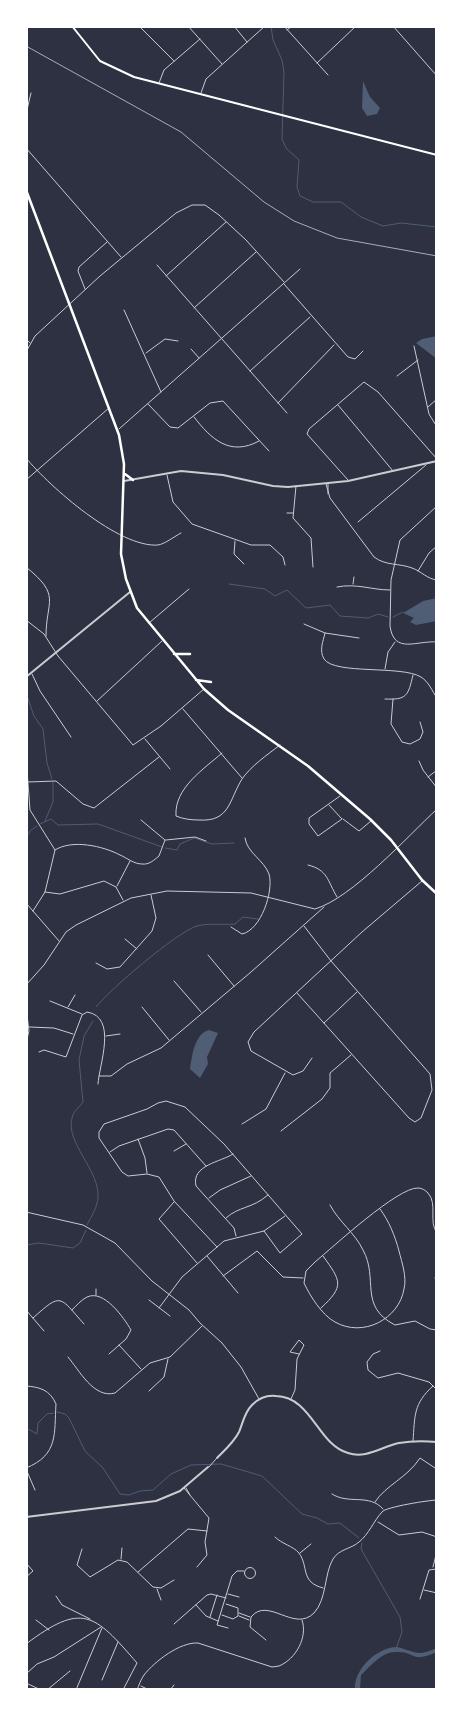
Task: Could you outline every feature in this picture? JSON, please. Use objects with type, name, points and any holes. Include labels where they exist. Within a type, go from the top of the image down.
[{"type":"main road","points":[[72,26],[104,64],[158,84],[437,155]]},
{"type":"main road","points":[[26,190],[118,430],[124,473],[122,554],[130,592],[149,623],[204,689],[228,710],[280,744],[372,820],[422,880],[437,894]]},
{"type":"main road","points":[[124,473],[133,480]]},
{"type":"main road","points":[[174,654],[190,654]]},
{"type":"main road","points":[[196,680],[211,682]]},
{"type":"street","points":[[139,26],[174,61]]},
{"type":"street","points":[[188,26],[222,65]]},
{"type":"street","points":[[234,26],[247,43]]},
{"type":"street","points":[[201,95],[205,81],[265,26]]},
{"type":"street","points":[[284,26],[328,74]]},
{"type":"street","points":[[287,30],[292,26]]},
{"type":"street","points":[[317,63],[356,26]]},
{"type":"street","points":[[393,26],[437,76]]},
{"type":"street","points":[[158,84],[162,72],[200,39]]},
{"type":"street","points":[[26,114],[31,93]]},
{"type":"street","points":[[26,148],[121,258]]},
{"type":"street","points":[[27,204],[31,202]]},
{"type":"street","points":[[26,352],[30,343],[85,289],[121,258],[188,206],[200,203],[227,222],[257,252],[335,344],[352,359],[363,351]]},
{"type":"street","points":[[166,276],[227,222]]},
{"type":"street","points":[[85,289],[78,269],[108,241]]},
{"type":"street","points":[[194,308],[257,252]]},
{"type":"street","points":[[157,265],[288,413]]},
{"type":"street","points":[[118,430],[300,269]]},
{"type":"street","points":[[124,310],[162,392]]},
{"type":"street","points":[[250,371],[311,317]]},
{"type":"street","points":[[26,339],[30,343]]},
{"type":"street","points":[[145,354],[165,339],[178,341]]},
{"type":"street","points":[[278,403],[335,344]]},
{"type":"street","points":[[414,346],[419,360],[428,407],[437,426]]},
{"type":"street","points":[[191,350],[200,359]]},
{"type":"street","points":[[397,376],[419,360]]},
{"type":"street","points":[[124,482],[181,471],[207,472],[273,486],[296,486],[348,481],[394,472],[437,460],[378,393],[364,382],[309,429],[307,434],[348,481]]},
{"type":"street","points":[[428,407],[437,399]]},
{"type":"street","points":[[148,404],[170,427],[182,427],[210,403],[223,401],[269,451]]},
{"type":"street","points":[[337,404],[394,472]]},
{"type":"street","points":[[26,480],[109,408]]},
{"type":"street","points":[[194,417],[214,440],[223,446],[235,448],[260,441]]},
{"type":"street","points":[[26,458],[55,488],[123,538],[147,545],[160,545],[181,532]]},
{"type":"street","points":[[358,522],[426,464]]},
{"type":"street","points":[[167,474],[169,493],[173,502],[192,524],[251,545],[272,546],[283,557],[285,565]]},
{"type":"street","points":[[327,482],[329,490]]},
{"type":"street","points":[[327,482],[328,495],[374,557],[380,562],[418,571],[429,578],[437,580]]},
{"type":"street","points":[[328,495],[332,482]]},
{"type":"street","points":[[296,486],[294,513],[296,523],[311,538],[313,567]]},
{"type":"street","points":[[437,506],[400,540],[391,590],[390,626],[396,641],[407,645],[437,642]]},
{"type":"street","points":[[286,513],[294,513]]},
{"type":"street","points":[[235,540],[234,554],[244,564]]},
{"type":"street","points":[[418,571],[429,553],[437,546]]},
{"type":"street","points":[[26,568],[42,583],[51,597],[46,637]]},
{"type":"street","points":[[353,585],[354,577]]},
{"type":"street","points":[[337,587],[353,585],[391,590]]},
{"type":"street","points":[[149,623],[189,588]]},
{"type":"street","points":[[26,677],[130,592]]},
{"type":"street","points":[[26,620],[46,637],[56,652],[133,745],[145,738],[204,689]]},
{"type":"street","points":[[304,624],[325,633],[359,638]]},
{"type":"street","points":[[325,633],[321,648],[327,662],[332,665],[365,670],[385,669],[414,674],[427,682],[437,698]]},
{"type":"street","points":[[97,702],[163,640]]},
{"type":"street","points":[[385,669],[388,652],[396,641]]},
{"type":"street","points":[[31,673],[40,691],[71,737]]},
{"type":"street","points":[[385,699],[402,698],[408,693],[414,674]]},
{"type":"street","points":[[393,699],[390,724],[402,742],[410,744],[420,739],[423,732],[420,722]]},
{"type":"street","points":[[182,708],[222,753],[242,779]]},
{"type":"street","points":[[145,738],[170,769]]},
{"type":"street","points":[[222,753],[183,790],[177,804],[176,815],[190,820],[216,820],[230,804],[242,779],[280,744]]},
{"type":"street","points":[[26,757],[29,807],[55,850]]},
{"type":"street","points":[[28,782],[57,782],[83,804],[94,808],[159,757]]},
{"type":"street","points":[[419,761],[437,788]]},
{"type":"street","points":[[428,777],[437,770]]},
{"type":"street","points":[[342,795],[308,819],[308,824],[316,834],[322,835],[342,819]]},
{"type":"street","points":[[329,805],[342,819],[359,831],[372,820]]},
{"type":"street","points":[[99,1076],[106,1077],[115,1074],[127,1064],[154,1052],[234,986],[325,906],[338,898],[437,809]]},
{"type":"street","points":[[141,820],[165,840],[196,837],[206,841]]},
{"type":"street","points":[[231,927],[239,934],[251,930],[261,918],[268,897],[269,876],[248,846],[245,838]]},
{"type":"street","points":[[33,911],[45,892],[55,850],[60,847],[73,845],[88,846],[113,851],[141,864],[150,863],[161,854],[165,840]]},
{"type":"street","points":[[116,887],[130,860]]},
{"type":"street","points":[[308,865],[317,867],[325,873],[338,898]]},
{"type":"street","points":[[312,1058],[301,1073],[293,1076],[251,1051],[248,1042],[254,1032],[422,880]]},
{"type":"street","points":[[45,892],[60,894],[101,881],[116,887],[123,900]]},
{"type":"street","points":[[26,985],[44,965],[59,941],[76,925],[123,900],[168,891],[251,892],[315,909],[325,906]]},
{"type":"street","points":[[96,963],[107,968],[120,967],[148,938],[155,924],[155,912],[151,894]]},
{"type":"street","points":[[26,903],[59,941]]},
{"type":"street","points":[[297,993],[411,1120],[416,1122],[421,1118],[429,1102],[432,1085],[432,1078],[426,1068],[331,961],[304,926]]},
{"type":"street","points":[[125,939],[137,950]]},
{"type":"street","points":[[208,955],[234,986]]},
{"type":"street","points":[[174,981],[202,1012]]},
{"type":"street","points":[[324,1023],[358,992]]},
{"type":"street","points":[[68,1008],[74,995]]},
{"type":"street","points":[[50,1001],[82,1014],[91,1013],[98,1017],[103,1024],[105,1036],[98,1084]]},
{"type":"street","points":[[26,1007],[29,1028],[26,1043]]},
{"type":"street","points":[[142,1007],[169,1040]]},
{"type":"street","points":[[39,1052],[44,1050],[66,1057],[82,1014]]},
{"type":"street","points":[[29,1028],[54,1028],[74,1035]]},
{"type":"street","points":[[105,1036],[120,1034]]},
{"type":"street","points":[[281,1131],[322,1099],[330,1088],[330,1073],[352,1054]]},
{"type":"street","points":[[242,1124],[271,1103],[286,1072]]},
{"type":"street","points":[[217,1247],[174,1201],[159,1176],[147,1174],[128,1176],[122,1172],[99,1138],[99,1132],[104,1124],[166,1102],[186,1107],[233,1154],[302,1234],[280,1253],[264,1231]]},
{"type":"street","points":[[110,1152],[119,1146],[168,1129],[174,1130],[206,1166]]},
{"type":"street","points":[[138,1139],[145,1158],[147,1174]]},
{"type":"street","points":[[174,1152],[186,1143]]},
{"type":"street","points":[[233,1154],[206,1166],[196,1176],[195,1181],[196,1186],[234,1228],[236,1237]]},
{"type":"street","points":[[208,1199],[220,1190],[247,1180],[252,1175]]},
{"type":"street","points":[[380,1209],[396,1241],[405,1279],[401,1299],[386,1320],[368,1327],[341,1325],[332,1320],[310,1294],[304,1278],[306,1271],[350,1232],[380,1209],[402,1193],[421,1188],[428,1193],[432,1200],[433,1228],[437,1233]]},
{"type":"street","points":[[226,1218],[237,1210],[254,1206],[268,1195]]},
{"type":"street","points":[[174,1201],[159,1219],[197,1264]]},
{"type":"street","points":[[330,1205],[366,1254],[374,1306],[386,1320],[400,1325],[415,1321],[430,1329],[437,1330]]},
{"type":"street","points":[[26,1212],[65,1220],[102,1234],[115,1243],[152,1281],[189,1310],[229,1351],[241,1367],[260,1400]]},
{"type":"street","points":[[159,1308],[182,1277],[224,1241],[264,1231],[285,1215]]},
{"type":"street","points":[[223,1276],[256,1251],[283,1277],[304,1278]]},
{"type":"street","points":[[207,1256],[238,1293]]},
{"type":"street","points":[[321,1308],[337,1292],[339,1283],[337,1275],[323,1256]]},
{"type":"street","points":[[435,1278],[437,1273]]},
{"type":"street","points":[[96,1289],[96,1296]]},
{"type":"street","points":[[72,1310],[86,1298],[96,1296],[108,1302],[130,1329],[128,1337],[109,1354]]},
{"type":"street","points":[[34,1318],[55,1300],[62,1300],[84,1324]]},
{"type":"street","points":[[149,1300],[170,1316]]},
{"type":"street","points":[[26,1310],[44,1331]]},
{"type":"street","points":[[68,1357],[92,1386],[105,1394],[115,1393],[153,1362],[167,1359],[203,1326]]},
{"type":"street","points":[[290,1399],[296,1390],[295,1369],[299,1354],[304,1345],[298,1340],[290,1352],[299,1354]]},
{"type":"street","points":[[119,1345],[142,1370]]},
{"type":"street","points":[[380,1351],[372,1354],[367,1362],[368,1370],[375,1376],[381,1378],[398,1372],[426,1381],[437,1390]]},
{"type":"street","points":[[149,1391],[164,1377],[169,1363],[167,1359]]},
{"type":"street","points":[[26,1386],[41,1388],[49,1393],[56,1404],[53,1446],[41,1460],[26,1468],[35,1490]]},
{"type":"street","points":[[413,1442],[418,1402],[433,1386]]},
{"type":"street","points":[[26,1517],[140,1504],[162,1499],[185,1488],[234,1440],[247,1411],[260,1400],[271,1396],[290,1399],[303,1408],[336,1447],[348,1454],[367,1454],[396,1444],[437,1442]]},
{"type":"street","points":[[375,1502],[382,1492],[405,1476],[420,1458],[435,1468]]},
{"type":"street","points":[[185,1488],[190,1496],[208,1514],[210,1522],[205,1542],[207,1555],[197,1567]]},
{"type":"street","points":[[332,1494],[343,1499],[369,1499],[383,1510]]},
{"type":"street","points":[[266,1640],[252,1629],[250,1617],[256,1611],[263,1609],[292,1618],[302,1619],[316,1610],[336,1556],[358,1544],[383,1510],[392,1506],[410,1506],[424,1501],[437,1500]]},
{"type":"street","points":[[376,1521],[399,1535],[422,1532],[437,1536]]},
{"type":"street","points":[[137,1573],[188,1529],[208,1532]]},
{"type":"street","points":[[275,1537],[299,1553],[308,1578],[314,1585],[323,1588]]},
{"type":"street","points":[[299,1553],[311,1544]]},
{"type":"street","points":[[121,1560],[122,1548]]},
{"type":"street","points":[[82,1549],[77,1565],[90,1578],[96,1576],[114,1561],[121,1560],[127,1562],[150,1585],[157,1588],[162,1600]]},
{"type":"street","points":[[420,1600],[428,1571],[432,1568],[437,1551]]},
{"type":"street","points":[[26,1563],[33,1571],[26,1577]]},
{"type":"street","points":[[228,1628],[217,1625],[233,1573],[239,1570],[244,1571],[249,1567],[257,1572],[253,1578],[245,1575],[244,1571]]},
{"type":"street","points":[[432,1568],[437,1569]]},
{"type":"street","points":[[157,1588],[174,1580]]},
{"type":"street","points":[[423,1590],[437,1593]]},
{"type":"street","points":[[228,1594],[239,1597]]},
{"type":"street","points":[[174,1624],[207,1595],[217,1595],[226,1598]]},
{"type":"street","points":[[210,1617],[217,1595]]},
{"type":"street","points":[[56,1596],[62,1605],[102,1627],[118,1641],[137,1663],[123,1690]]},
{"type":"street","points":[[221,1615],[233,1619],[238,1616],[238,1608],[225,1604]]},
{"type":"street","points":[[196,1605],[210,1617],[219,1621]]},
{"type":"street","points":[[239,1613],[250,1617]]},
{"type":"street","points":[[238,1616],[250,1620]]},
{"type":"street","points":[[26,1644],[61,1621],[75,1617],[94,1621]]},
{"type":"street","points":[[137,1690],[144,1676],[176,1649],[187,1643],[198,1643],[272,1667],[279,1666],[304,1640],[305,1633],[302,1619]]},
{"type":"street","points":[[36,1620],[49,1630]]},
{"type":"street","points":[[26,1674],[37,1664],[56,1656],[70,1645],[102,1627]]},
{"type":"street","points":[[76,1690],[102,1627]]},
{"type":"street","points":[[102,1680],[118,1641]]},
{"type":"street","points":[[47,1690],[70,1671]]},
{"type":"street","points":[[26,1683],[41,1690]]},
{"type":"street","points":[[140,1685],[149,1690]]},
{"type":"street","points":[[170,1690],[174,1685]]},
{"type":"water","points":[[363,81],[370,97],[380,108],[377,114],[367,116],[362,108]]},
{"type":"water","points":[[437,336],[437,359],[416,343],[422,339]]},
{"type":"water","points":[[437,598],[437,621],[416,625],[410,622],[414,618],[403,613],[423,601]]},
{"type":"water","points":[[209,1030],[218,1033],[207,1057],[208,1064],[200,1078],[190,1069],[192,1058],[200,1036]]},
{"type":"water","points":[[397,1647],[420,1653],[437,1648],[437,1652],[422,1657],[403,1652],[386,1654],[361,1675],[360,1690],[355,1690],[355,1682],[358,1675],[368,1661],[382,1651]]},
{"type":"waterway","points":[[271,26],[273,40],[282,60],[284,72],[282,139],[286,148],[299,160],[297,187],[300,196],[313,202],[341,202],[361,217],[383,226],[401,223],[437,227]]},
{"type":"waterway","points":[[229,584],[265,589],[275,596],[287,590],[306,608],[330,605],[340,616],[368,618],[378,614],[388,617]]},
{"type":"waterway","points":[[393,617],[403,612]]},
{"type":"waterway","points":[[26,693],[34,716],[43,729],[47,763],[52,779]]},
{"type":"waterway","points":[[45,821],[53,802],[53,782]]},
{"type":"waterway","points":[[40,824],[51,819],[58,825],[98,824],[162,847]]},
{"type":"waterway","points":[[26,839],[30,831],[37,826]]},
{"type":"waterway","points":[[165,848],[177,850],[180,844],[194,838],[212,844],[234,843]]},
{"type":"waterway","points":[[96,1007],[114,988],[144,962],[187,931],[201,925],[235,924],[243,917],[258,919]]},
{"type":"waterway","points":[[87,1225],[97,1204],[97,1187],[94,1177],[73,1137],[71,1127],[74,1113],[83,1102],[79,1060],[84,1036],[93,1021]]},
{"type":"waterway","points":[[26,1245],[39,1243],[73,1248],[80,1243],[86,1230]]},
{"type":"waterway","points":[[57,1412],[65,1414],[69,1418],[85,1451],[103,1468],[120,1494],[129,1495],[140,1491],[153,1490],[171,1474],[191,1465],[221,1464],[262,1476],[302,1514],[317,1518],[328,1524],[340,1523],[359,1538]]},
{"type":"waterway","points":[[26,1428],[37,1434],[38,1423],[47,1414],[54,1413]]},
{"type":"waterway","points":[[362,1543],[361,1549],[400,1617],[402,1632],[396,1649]]},
{"type":"railway","points":[[26,46],[181,132],[264,202],[294,221],[337,238],[437,256]]}]
